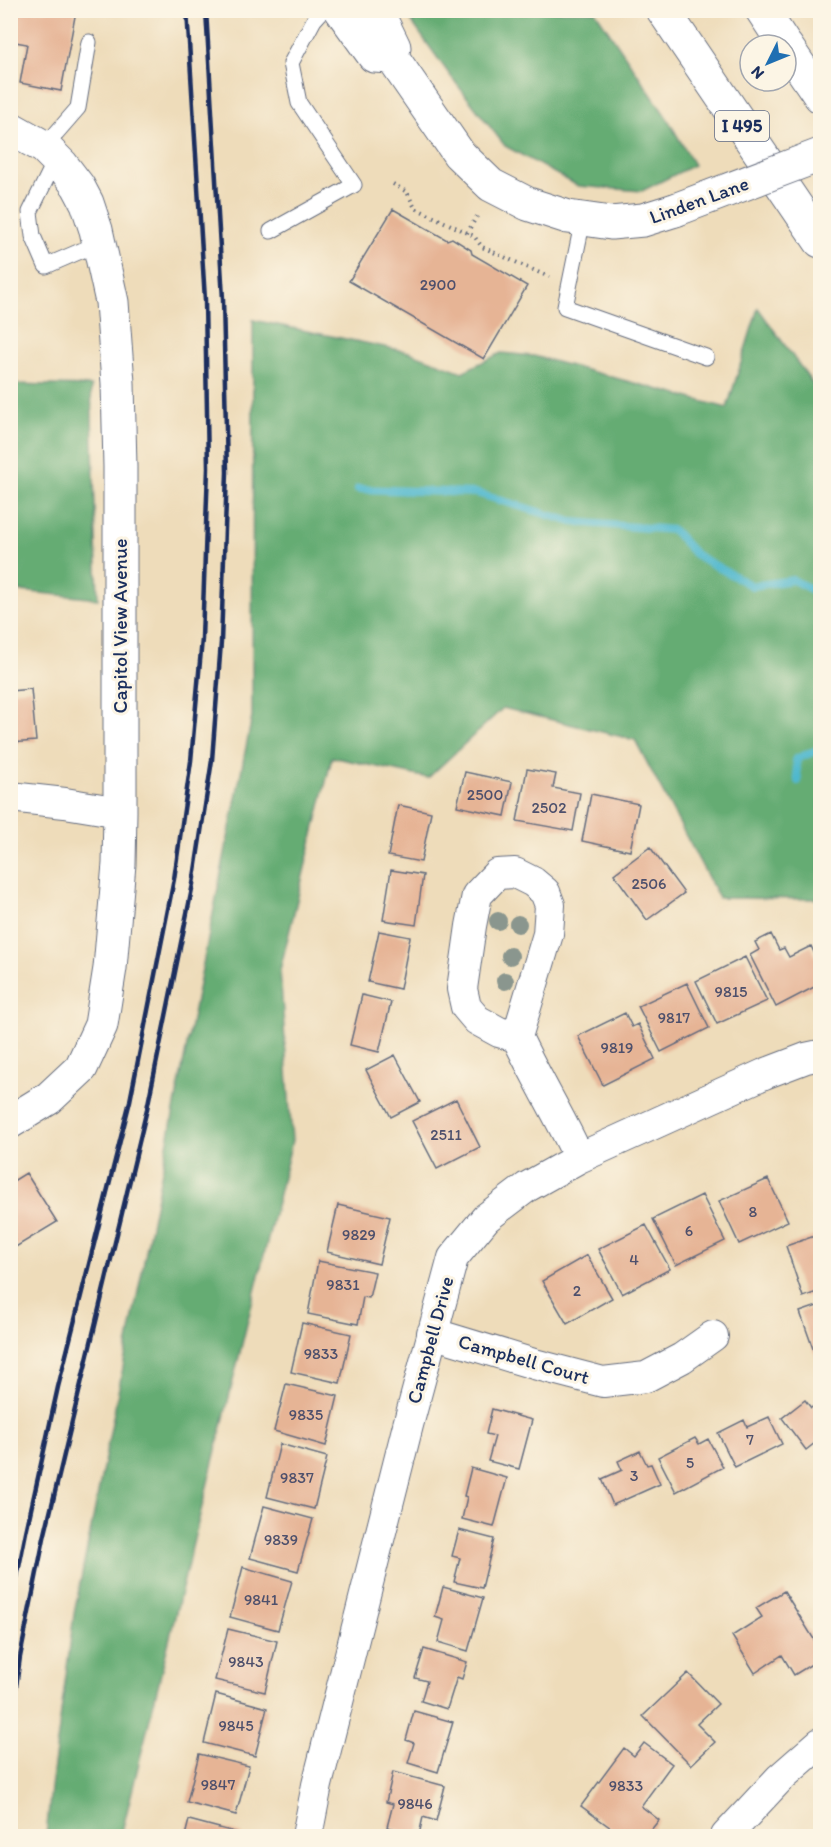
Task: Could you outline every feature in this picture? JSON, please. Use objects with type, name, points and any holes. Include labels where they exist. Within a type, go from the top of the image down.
[{"type":"main road","points":[[341,10],[374,56],[392,57]]},
{"type":"main road","name":"Linden Lane","points":[[372,10],[382,22],[394,47],[392,57],[459,154],[491,185],[528,204],[568,217],[611,223],[643,220],[820,155]]},
{"type":"main road","name":"I 495","points":[[663,10],[820,241]]},
{"type":"main road","points":[[762,10],[778,33]]},
{"type":"main road","points":[[798,63],[820,96]]},
{"type":"main road","name":"Capitol View Avenue","points":[[10,128],[50,153],[78,186],[87,203],[99,243],[112,302],[118,383],[120,467],[120,812],[119,864],[111,968],[100,1025],[81,1068],[49,1098],[10,1122]]},
{"type":"street","points":[[10,797],[120,812]]},
{"type":"street","points":[[517,1037],[499,1032],[477,1020],[466,1007],[462,989],[477,895],[497,874],[516,873],[533,882],[545,892],[550,905],[548,934],[517,1037],[579,1158]]},
{"type":"street","name":"Campbell Drive","points":[[307,1836],[317,1785],[453,1258],[486,1218],[527,1187],[579,1158],[764,1074],[820,1055]]},
{"type":"street","name":"Campbell Court","points":[[432,1333],[603,1382],[646,1377],[682,1358],[713,1336]]},
{"type":"street","points":[[726,1836],[780,1778],[820,1743]]},
{"type":"lane","points":[[271,231],[354,185],[300,103],[291,63],[314,20],[322,10]]},
{"type":"lane","points":[[89,42],[78,108],[50,153],[30,212],[33,236],[46,266],[99,243]]},
{"type":"lane","points":[[583,219],[564,308],[706,357]]},
{"type":"path","points":[[393,184],[408,192],[415,208],[474,236],[482,247],[569,286]]},
{"type":"path","points":[[467,233],[484,205]]},
{"type":"green space","points":[[404,11],[595,11],[667,118],[694,165],[642,191],[578,186],[505,146]]},
{"type":"green space","points":[[758,308],[820,394],[820,899],[719,898],[635,740],[503,708],[428,778],[332,757],[280,970],[292,1141],[121,1836],[46,1836],[74,1614],[252,717],[253,320],[409,352],[462,372],[501,353],[534,356],[727,408]]},
{"type":"green space","points":[[11,384],[91,386],[98,599],[11,590]]},
{"type":"building","points":[[10,10],[76,11],[61,91],[20,83],[27,44],[10,41]]},
{"type":"building","points":[[393,209],[447,240],[452,238],[471,250],[472,254],[527,286],[484,359],[349,281]]},
{"type":"building","points":[[31,689],[36,741],[10,743],[10,691]]},
{"type":"building","points":[[527,769],[556,774],[553,788],[580,793],[573,831],[517,821]]},
{"type":"building","points":[[465,772],[512,782],[505,816],[457,806]]},
{"type":"building","points":[[591,794],[639,804],[630,851],[582,841]]},
{"type":"building","points":[[398,805],[431,812],[421,862],[388,856]]},
{"type":"building","points":[[650,847],[684,893],[647,920],[614,874]]},
{"type":"building","points":[[391,870],[423,875],[416,925],[383,920]]},
{"type":"building","points":[[379,931],[410,937],[400,989],[368,982]]},
{"type":"building","points":[[771,934],[779,950],[784,948],[789,957],[811,946],[820,965],[820,984],[776,1007],[750,955],[759,950],[755,942]]},
{"type":"building","points":[[745,957],[767,1001],[717,1024],[696,981]]},
{"type":"building","points":[[687,983],[709,1028],[661,1052],[638,1006]]},
{"type":"building","points":[[362,995],[391,1002],[379,1052],[350,1045]]},
{"type":"building","points":[[625,1013],[632,1027],[638,1024],[655,1059],[603,1085],[578,1036]]},
{"type":"building","points":[[395,1055],[420,1102],[391,1117],[366,1070]]},
{"type":"building","points":[[456,1099],[480,1147],[437,1169],[412,1121]]},
{"type":"building","points":[[26,1173],[57,1222],[14,1248],[10,1242],[10,1183]]},
{"type":"building","points":[[768,1179],[788,1221],[739,1244],[719,1201]]},
{"type":"building","points":[[702,1195],[725,1241],[676,1265],[653,1219]]},
{"type":"building","points":[[338,1205],[390,1217],[379,1264],[327,1252]]},
{"type":"building","points":[[646,1225],[670,1269],[622,1294],[598,1249]]},
{"type":"building","points":[[820,1234],[820,1291],[803,1297],[786,1246]]},
{"type":"building","points":[[587,1255],[612,1298],[567,1324],[542,1281]]},
{"type":"building","points":[[318,1261],[375,1272],[369,1298],[363,1297],[358,1324],[308,1314]]},
{"type":"building","points":[[820,1305],[820,1359],[817,1360],[800,1312]]},
{"type":"building","points":[[302,1323],[351,1334],[340,1383],[291,1372]]},
{"type":"building","points":[[286,1384],[338,1396],[326,1446],[274,1431]]},
{"type":"building","points":[[805,1400],[811,1408],[820,1401],[820,1439],[806,1450],[782,1418]]},
{"type":"building","points":[[492,1409],[532,1420],[519,1469],[488,1461],[495,1436],[486,1434]]},
{"type":"building","points":[[769,1417],[782,1444],[735,1467],[718,1433],[744,1420],[747,1427]]},
{"type":"building","points":[[695,1438],[699,1444],[708,1439],[723,1467],[676,1492],[658,1457]]},
{"type":"building","points":[[280,1444],[327,1457],[314,1509],[267,1497]]},
{"type":"building","points":[[640,1451],[647,1465],[651,1464],[660,1484],[613,1505],[602,1479],[622,1470],[618,1461]]},
{"type":"building","points":[[471,1468],[507,1478],[494,1527],[462,1519],[467,1497],[464,1496]]},
{"type":"building","points":[[264,1506],[313,1519],[298,1571],[250,1558]]},
{"type":"building","points":[[459,1530],[494,1539],[482,1588],[454,1582],[460,1558],[452,1556]]},
{"type":"building","points":[[243,1567],[292,1581],[278,1630],[230,1617]]},
{"type":"building","points":[[443,1587],[483,1598],[468,1651],[438,1642],[444,1620],[435,1617]]},
{"type":"building","points":[[784,1591],[820,1649],[820,1659],[794,1675],[782,1655],[755,1673],[732,1636],[762,1617],[756,1608]]},
{"type":"building","points":[[228,1629],[277,1641],[265,1692],[215,1680]]},
{"type":"building","points":[[424,1649],[467,1662],[462,1679],[457,1677],[447,1709],[421,1701],[427,1681],[415,1678]]},
{"type":"building","points":[[688,1673],[718,1704],[697,1724],[715,1742],[691,1765],[643,1716]]},
{"type":"building","points":[[216,1694],[267,1708],[255,1756],[204,1743]]},
{"type":"building","points":[[414,1711],[453,1722],[438,1772],[408,1763],[414,1743],[406,1740]]},
{"type":"building","points":[[644,1743],[672,1764],[641,1806],[659,1820],[646,1836],[622,1836],[581,1806],[624,1748],[634,1756]]},
{"type":"building","points":[[199,1754],[249,1766],[236,1815],[187,1802]]},
{"type":"building","points":[[393,1772],[445,1786],[436,1821],[423,1817],[419,1835],[387,1827],[393,1804],[386,1802]]},
{"type":"building","points":[[189,1820],[242,1834],[241,1836],[185,1836]]},
{"type":"waterway","points":[[358,489],[476,493],[572,522],[673,530],[696,555],[752,586],[793,580],[820,594]]},
{"type":"waterway","points":[[798,781],[796,759],[820,749]]},
{"type":"railway","points":[[10,1612],[58,1387],[130,1101],[174,879],[191,761],[202,639],[208,468],[205,300],[187,10]]},
{"type":"railway","points":[[10,1732],[20,1657],[44,1538],[147,1109],[193,884],[212,760],[221,642],[227,472],[223,299],[206,10]]}]
